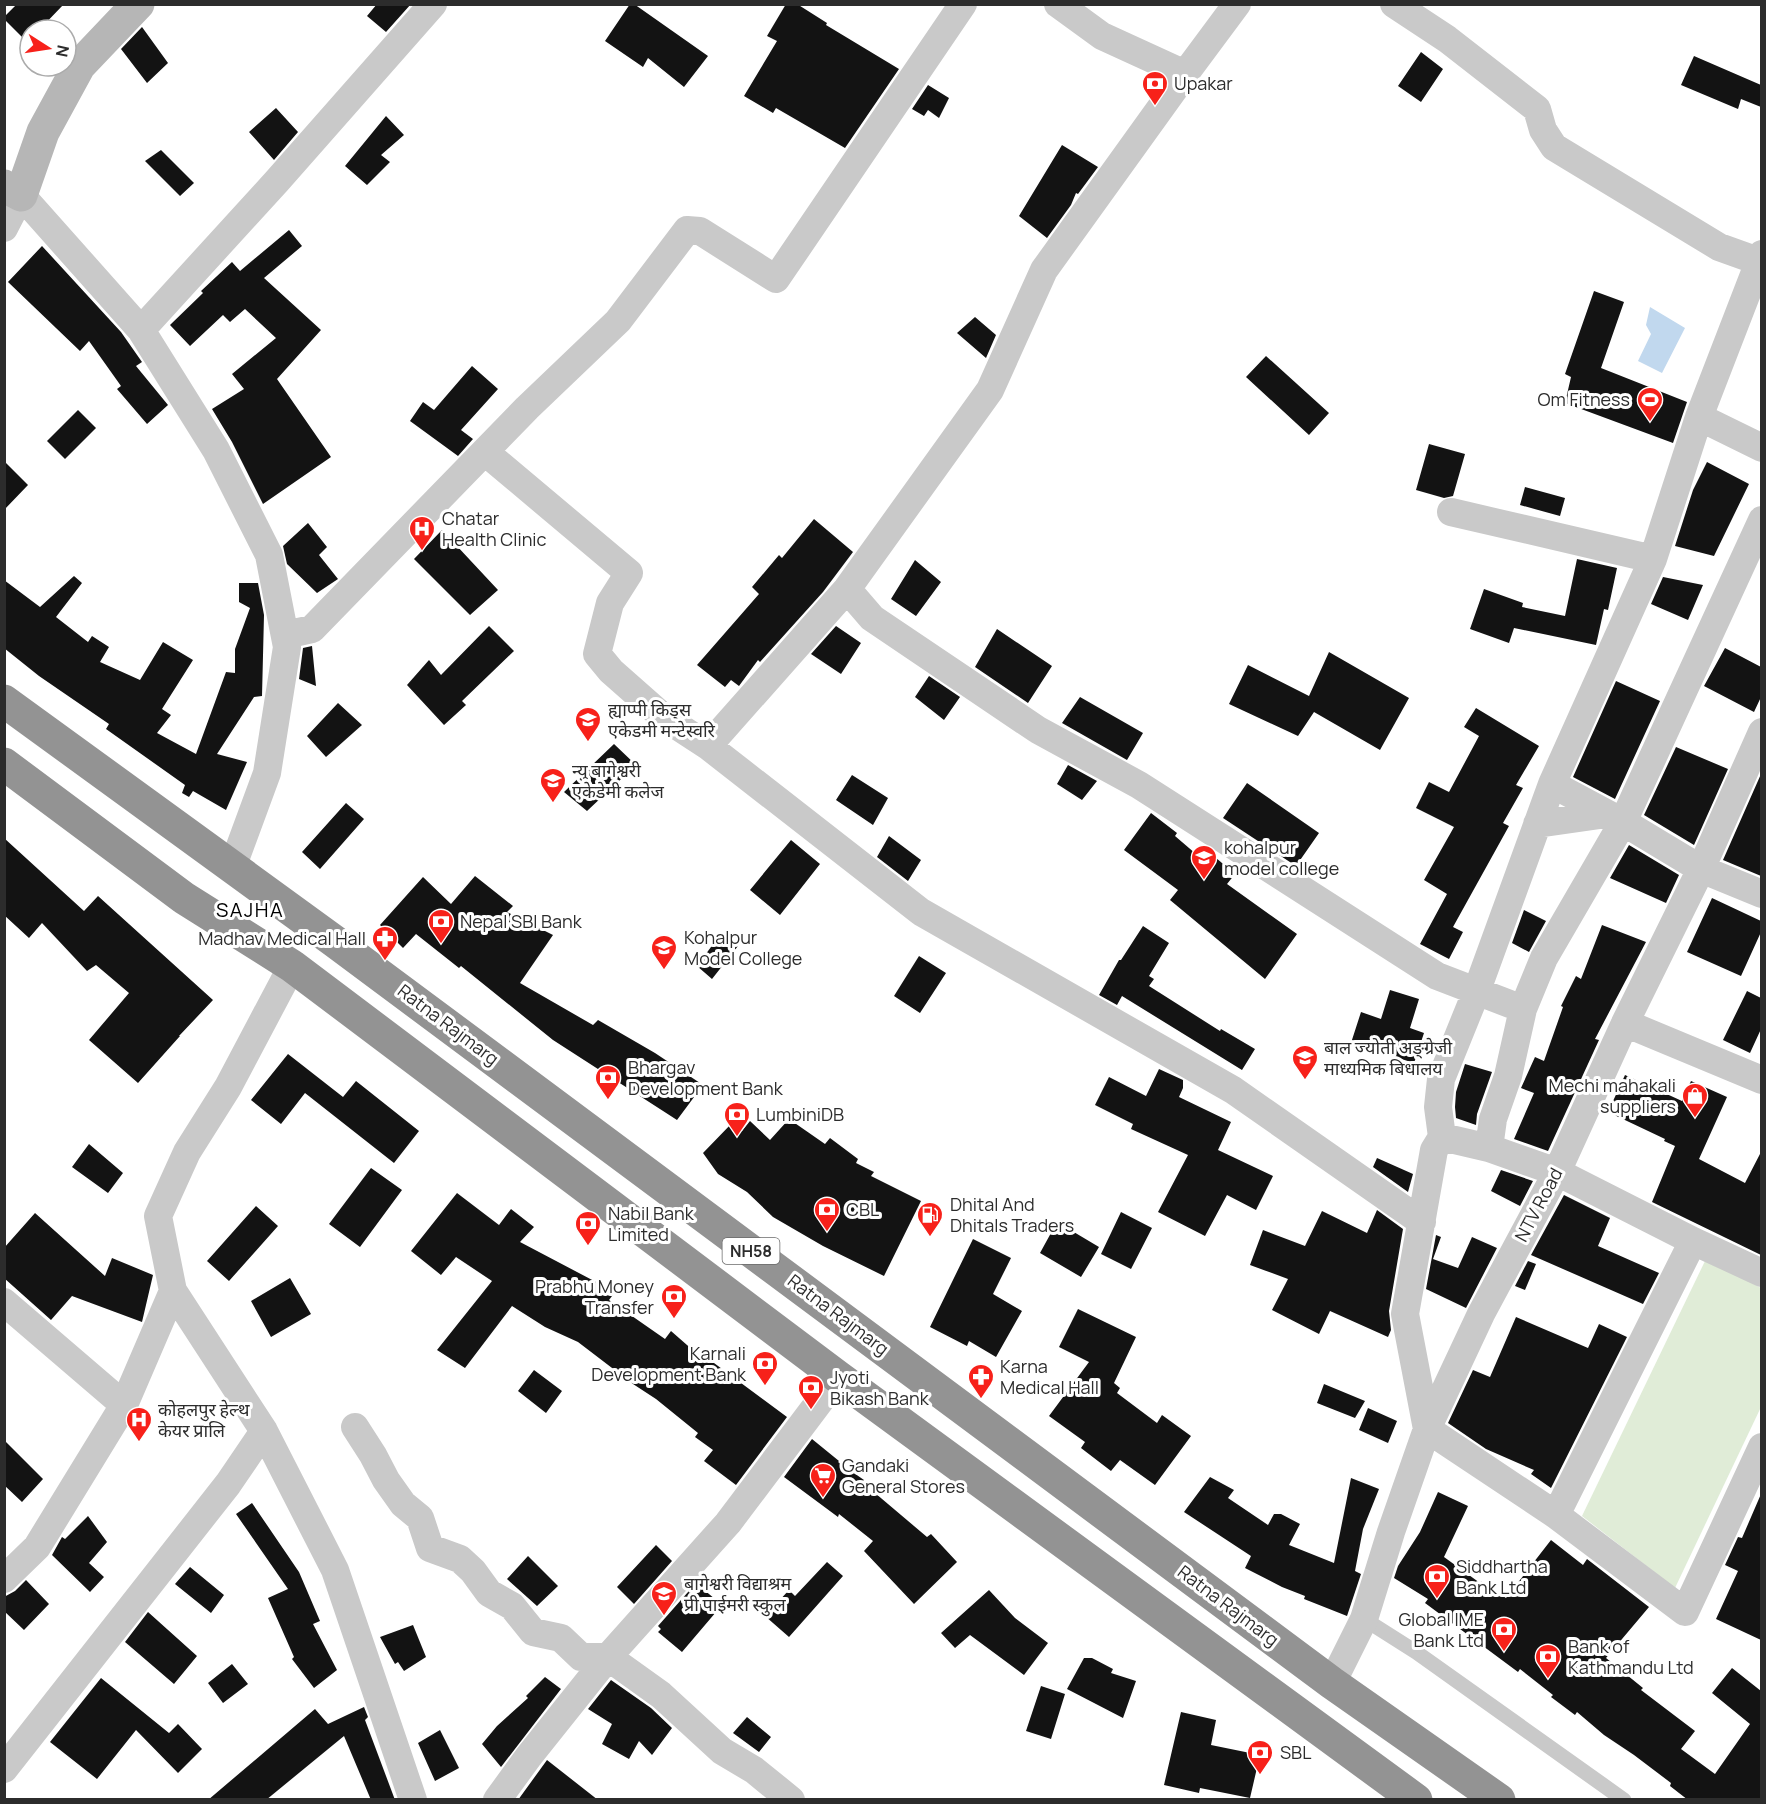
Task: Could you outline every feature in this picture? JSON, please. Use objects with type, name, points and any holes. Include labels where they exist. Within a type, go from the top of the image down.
[{"type":"highway","name":"Ratna Rajmarg","points":[[4,701],[334,941],[1332,1683],[1499,1800]]},
{"type":"highway","name":"NH58","points":[[4,764],[184,898],[292,966],[838,1377],[1416,1800]]},
{"type":"street","points":[[4,228],[13,190],[79,66],[138,4]]},
{"type":"street","points":[[141,330],[277,182],[433,4]]},
{"type":"street","points":[[285,635],[312,629],[485,452],[618,321],[687,230],[700,231],[776,279],[963,4]]},
{"type":"street","points":[[1058,4],[1102,36],[1185,74]]},
{"type":"street","points":[[708,746],[847,590],[990,390],[1044,270],[1237,4]]},
{"type":"street","points":[[1394,4],[1447,39],[1537,109],[1543,130],[1554,147],[1719,247],[1760,257],[1699,417],[1653,559],[1552,784],[1477,990],[1441,1079],[1438,1107],[1442,1137],[1434,1150],[1405,1314],[1427,1429],[1556,1515],[1685,1612],[1761,1447]]},
{"type":"street","points":[[13,190],[141,330],[216,450],[269,555],[287,647],[267,773],[232,868]]},
{"type":"street","points":[[1699,417],[1761,448]]},
{"type":"street","points":[[485,452],[629,573],[610,603],[597,654],[611,671],[662,716],[708,746],[921,912],[1233,1090],[1422,1222]]},
{"type":"street","points":[[1451,512],[1653,559]]},
{"type":"street","points":[[1489,1148],[1493,1119],[1508,1076],[1523,1009],[1544,958],[1761,520]]},
{"type":"street","points":[[847,590],[872,618],[1038,730],[1139,785],[1437,976],[1523,1009]]},
{"type":"street","name":"NTV Road","points":[[1332,1683],[1364,1619],[1427,1429],[1481,1314],[1557,1172],[1625,1023],[1701,869],[1761,732]]},
{"type":"street","points":[[1552,784],[1701,869],[1761,894]]},
{"type":"street","points":[[1537,824],[1615,818]]},
{"type":"street","points":[[292,966],[228,1087],[187,1152],[158,1216],[173,1291],[264,1431],[335,1570],[413,1800]]},
{"type":"street","points":[[1625,1023],[1761,1080]]},
{"type":"street","points":[[1442,1137],[1489,1148],[1557,1172],[1761,1273]]},
{"type":"street","points":[[1556,1515],[1693,1241]]},
{"type":"street","points":[[4,1579],[37,1547],[124,1405],[173,1291]]},
{"type":"street","points":[[4,1302],[124,1405]]},
{"type":"street","points":[[497,1800],[608,1657],[728,1523],[838,1377]]},
{"type":"street","points":[[355,1427],[403,1504],[420,1518],[430,1548],[460,1559],[473,1571],[489,1593],[512,1606],[533,1632],[561,1638],[581,1657],[608,1657],[661,1695],[722,1751],[754,1770],[791,1800]]},
{"type":"street","points":[[4,1769],[228,1484],[264,1431]]},
{"type":"lane","points":[[1364,1619],[1416,1652],[1624,1800]]},
{"type":"green space","points":[[1706,1259],[1761,1288],[1761,1407],[1675,1588],[1582,1516]]},
{"type":"water","points":[[1650,307],[1685,328],[1662,373],[1638,361],[1651,334],[1646,325]]},
{"type":"building","points":[[17,4],[64,4],[51,18],[18,18],[18,33],[4,17]]},
{"type":"building","points":[[377,4],[411,4],[386,32],[367,16]]},
{"type":"building","points":[[630,4],[634,4],[708,56],[684,87],[648,58],[643,67],[605,41]]},
{"type":"building","points":[[786,4],[797,4],[827,23],[826,25],[899,69],[845,148],[776,108],[773,113],[744,96],[777,41],[767,36]]},
{"type":"building","points":[[142,27],[168,63],[147,83],[121,49]]},
{"type":"building","points":[[1421,52],[1443,69],[1421,102],[1398,86]]},
{"type":"building","points":[[1694,56],[1761,85],[1761,107],[1741,99],[1738,109],[1681,85]]},
{"type":"building","points":[[928,85],[949,98],[939,118],[928,110],[924,116],[912,109]]},
{"type":"building","points":[[276,108],[298,132],[274,160],[249,132]]},
{"type":"building","points":[[386,116],[404,135],[381,155],[390,162],[367,185],[345,166]]},
{"type":"building","points":[[1062,145],[1098,167],[1078,194],[1076,193],[1071,205],[1047,238],[1019,216]]},
{"type":"building","points":[[161,150],[194,183],[180,196],[145,161]]},
{"type":"building","points":[[289,230],[302,246],[264,278],[321,330],[277,379],[331,457],[263,504],[232,442],[212,409],[244,389],[232,374],[276,338],[245,309],[230,322],[223,315],[190,346],[170,325],[232,262],[240,271]]},
{"type":"building","points":[[42,246],[121,332],[142,362],[136,366],[168,405],[147,424],[117,389],[121,386],[89,341],[80,351],[8,282]]},
{"type":"building","name":"Om Fitness","points":[[1594,291],[1624,302],[1601,368],[1687,402],[1673,443],[1565,403],[1571,377],[1565,374]]},
{"type":"building","points":[[975,317],[996,335],[986,358],[957,333]]},
{"type":"building","points":[[1266,356],[1329,413],[1309,435],[1246,377]]},
{"type":"building","points":[[472,366],[498,389],[461,430],[473,439],[458,456],[410,421],[423,402],[434,410]]},
{"type":"building","points":[[78,410],[96,428],[65,459],[47,441]]},
{"type":"building","points":[[1429,444],[1465,454],[1453,496],[1444,498],[1416,490]]},
{"type":"building","points":[[4,461],[28,485],[4,510]]},
{"type":"building","points":[[1707,462],[1749,484],[1714,556],[1675,546],[1693,490]]},
{"type":"building","points":[[1525,487],[1565,498],[1560,516],[1520,505]]},
{"type":"building","points":[[814,519],[853,552],[823,592],[760,662],[758,660],[739,686],[731,680],[725,687],[697,665],[759,594],[752,587],[779,555],[782,558]]},
{"type":"building","points":[[308,523],[327,547],[319,555],[338,579],[317,593],[287,564],[283,546]]},
{"type":"building","points":[[442,530],[498,590],[470,615],[414,559]]},
{"type":"building","points":[[1577,559],[1617,568],[1608,610],[1604,609],[1596,645],[1514,628],[1509,643],[1470,629],[1484,589],[1523,603],[1522,607],[1565,616]]},
{"type":"building","points":[[915,560],[941,582],[916,616],[891,599]]},
{"type":"building","points":[[74,576],[82,583],[56,617],[88,642],[92,636],[109,647],[100,662],[140,680],[163,642],[193,660],[162,709],[171,715],[157,733],[196,754],[226,672],[235,673],[235,649],[250,608],[239,602],[239,583],[258,583],[264,615],[262,696],[254,697],[217,754],[247,762],[226,810],[193,791],[189,797],[182,793],[185,785],[106,729],[109,724],[39,676],[4,648],[4,580],[40,607]]},
{"type":"building","points":[[1663,577],[1703,585],[1688,620],[1651,604]]},
{"type":"building","points":[[489,626],[514,651],[462,701],[466,705],[444,725],[407,685],[429,660],[441,675]]},
{"type":"building","points":[[836,626],[861,643],[841,674],[811,654]]},
{"type":"building","points":[[997,629],[1052,666],[1028,703],[975,667]]},
{"type":"building","points":[[312,646],[316,686],[299,679],[303,648]]},
{"type":"building","points":[[1725,648],[1761,667],[1761,697],[1754,712],[1704,686]]},
{"type":"building","points":[[1329,652],[1409,698],[1380,750],[1314,712],[1298,736],[1229,704],[1248,665],[1309,696]]},
{"type":"building","points":[[929,676],[960,697],[944,720],[915,697]]},
{"type":"building","points":[[1616,681],[1660,701],[1615,799],[1573,777]]},
{"type":"building","points":[[1080,697],[1143,733],[1127,760],[1062,723]]},
{"type":"building","points":[[338,703],[362,725],[326,757],[307,736]]},
{"type":"building","points":[[1476,708],[1539,746],[1516,785],[1523,788],[1503,823],[1509,826],[1453,927],[1463,932],[1449,959],[1420,944],[1447,894],[1424,880],[1454,827],[1416,808],[1429,782],[1449,792],[1479,736],[1464,727]]},
{"type":"building","points":[[614,744],[636,765],[587,811],[564,792]]},
{"type":"building","points":[[1676,747],[1728,769],[1694,845],[1644,815]]},
{"type":"building","points":[[1068,765],[1097,781],[1082,800],[1057,784]]},
{"type":"building","points":[[1761,774],[1761,876],[1723,860]]},
{"type":"building","points":[[852,775],[888,798],[873,825],[836,800]]},
{"type":"building","points":[[1247,783],[1319,833],[1296,866],[1223,818]]},
{"type":"building","points":[[346,803],[364,819],[320,869],[302,852]]},
{"type":"building","points":[[1151,813],[1177,833],[1175,836],[1203,860],[1209,852],[1235,874],[1227,884],[1297,934],[1265,979],[1170,900],[1178,890],[1124,850]]},
{"type":"building","points":[[889,836],[921,860],[908,881],[877,857]]},
{"type":"building","points":[[4,838],[84,911],[98,896],[213,1000],[138,1083],[89,1040],[129,993],[96,965],[87,971],[42,923],[29,938],[4,915]]},
{"type":"building","points":[[791,840],[820,864],[780,915],[750,890]]},
{"type":"building","points":[[1629,845],[1679,875],[1666,903],[1610,878]]},
{"type":"building","points":[[475,876],[513,906],[507,912],[553,935],[520,983],[593,1025],[598,1020],[655,1053],[703,1085],[677,1120],[553,1040],[461,966],[459,968],[416,934],[403,948],[380,925],[423,877],[451,904]]},
{"type":"building","points":[[1712,898],[1761,921],[1761,932],[1741,976],[1687,952]]},
{"type":"building","points":[[1524,910],[1546,921],[1529,952],[1512,943]]},
{"type":"building","points":[[1602,925],[1646,942],[1595,1039],[1599,1040],[1548,1151],[1514,1139],[1534,1093],[1521,1088],[1535,1057],[1544,1061],[1563,1007],[1561,1006],[1576,976],[1581,979]]},
{"type":"building","points":[[1143,926],[1169,943],[1149,976],[1154,979],[1149,986],[1220,1031],[1221,1029],[1255,1049],[1242,1070],[1122,996],[1117,1005],[1099,995],[1119,960]]},
{"type":"building","points":[[722,932],[738,946],[712,979],[697,966]]},
{"type":"building","points":[[919,956],[946,973],[920,1013],[894,996]]},
{"type":"building","points":[[1390,990],[1419,999],[1410,1028],[1424,1033],[1414,1063],[1351,1043],[1361,1012],[1381,1019]]},
{"type":"building","points":[[1747,991],[1761,998],[1761,1029],[1750,1053],[1723,1040]]},
{"type":"building","points":[[288,1054],[343,1097],[356,1081],[419,1131],[394,1163],[305,1093],[281,1124],[251,1100]]},
{"type":"building","points":[[1465,1064],[1492,1072],[1477,1114],[1476,1125],[1456,1118],[1456,1092]]},
{"type":"building","points":[[1159,1069],[1183,1080],[1183,1088],[1179,1097],[1231,1122],[1218,1150],[1273,1176],[1256,1210],[1227,1195],[1205,1236],[1158,1212],[1188,1155],[1131,1129],[1133,1124],[1095,1105],[1109,1077],[1146,1096]]},
{"type":"building","points":[[1625,1075],[1682,1101],[1691,1081],[1727,1097],[1699,1159],[1745,1183],[1761,1152],[1761,1255],[1652,1202],[1675,1146],[1608,1112]]},
{"type":"building","points":[[789,1119],[825,1144],[830,1138],[858,1159],[856,1163],[874,1172],[871,1176],[921,1201],[884,1276],[823,1246],[773,1217],[747,1192],[718,1174],[703,1153],[733,1122],[742,1131],[750,1121],[770,1140]]},
{"type":"building","points":[[89,1144],[123,1173],[108,1193],[72,1167]]},
{"type":"building","points":[[1377,1158],[1413,1174],[1408,1192],[1373,1167]]},
{"type":"building","points":[[371,1168],[402,1190],[360,1247],[329,1224]]},
{"type":"building","points":[[1501,1170],[1533,1181],[1520,1206],[1491,1191]]},
{"type":"building","points":[[457,1193],[499,1225],[511,1209],[534,1227],[520,1242],[615,1292],[609,1300],[665,1339],[671,1331],[695,1352],[714,1363],[787,1417],[736,1485],[704,1461],[713,1450],[695,1437],[698,1433],[656,1399],[578,1342],[545,1327],[512,1306],[465,1368],[437,1350],[492,1281],[456,1257],[441,1275],[411,1251]]},
{"type":"building","points":[[1564,1195],[1610,1218],[1598,1246],[1659,1273],[1643,1304],[1531,1255]]},
{"type":"building","points":[[256,1206],[278,1226],[229,1281],[207,1261]]},
{"type":"building","points":[[1377,1210],[1403,1229],[1389,1311],[1391,1330],[1388,1337],[1330,1311],[1319,1334],[1272,1310],[1288,1279],[1250,1265],[1263,1230],[1305,1246],[1322,1211],[1367,1233]]},
{"type":"building","points":[[1121,1212],[1152,1228],[1131,1269],[1101,1254]]},
{"type":"building","points":[[35,1213],[105,1276],[112,1258],[153,1275],[142,1322],[72,1296],[51,1320],[4,1278],[4,1248]]},
{"type":"building","points":[[1057,1222],[1099,1247],[1081,1277],[1040,1253]]},
{"type":"building","points":[[1436,1235],[1441,1237],[1433,1259],[1458,1268],[1472,1237],[1497,1248],[1466,1308],[1426,1289]]},
{"type":"building","points":[[973,1239],[1011,1258],[993,1294],[1022,1311],[996,1357],[969,1341],[967,1346],[930,1327]]},
{"type":"building","points":[[1528,1261],[1536,1264],[1525,1290],[1515,1286]]},
{"type":"building","points":[[290,1278],[311,1314],[271,1337],[251,1301]]},
{"type":"building","points":[[1078,1309],[1136,1337],[1114,1383],[1120,1388],[1117,1393],[1157,1423],[1162,1415],[1191,1436],[1155,1485],[1120,1460],[1111,1471],[1081,1448],[1085,1442],[1049,1416],[1089,1362],[1059,1347]]},
{"type":"building","points":[[1516,1317],[1588,1348],[1599,1324],[1627,1337],[1551,1488],[1531,1474],[1534,1470],[1486,1449],[1448,1423],[1473,1370],[1490,1377]]},
{"type":"building","points":[[534,1370],[562,1391],[546,1413],[518,1391]]},
{"type":"building","points":[[1324,1384],[1365,1401],[1355,1418],[1317,1403]]},
{"type":"building","points":[[1368,1408],[1397,1421],[1388,1443],[1359,1430]]},
{"type":"building","points":[[812,1439],[838,1462],[864,1480],[862,1482],[927,1537],[931,1534],[957,1562],[914,1604],[864,1551],[873,1541],[839,1514],[838,1517],[784,1477]]},
{"type":"building","points":[[4,1440],[43,1479],[22,1502],[4,1485]]},
{"type":"building","points":[[1210,1477],[1234,1490],[1228,1498],[1268,1525],[1274,1514],[1281,1514],[1300,1524],[1289,1545],[1334,1563],[1351,1478],[1379,1489],[1363,1529],[1355,1571],[1361,1574],[1347,1616],[1304,1599],[1305,1596],[1245,1568],[1251,1556],[1184,1512]]},
{"type":"building","points":[[1438,1492],[1468,1506],[1444,1557],[1480,1583],[1481,1581],[1506,1598],[1551,1540],[1583,1565],[1587,1559],[1649,1607],[1606,1658],[1643,1688],[1641,1690],[1695,1731],[1681,1749],[1715,1774],[1750,1724],[1712,1693],[1732,1668],[1761,1691],[1761,1800],[1688,1800],[1670,1786],[1671,1783],[1604,1735],[1577,1712],[1575,1715],[1551,1697],[1553,1695],[1520,1669],[1518,1672],[1425,1603],[1428,1599],[1394,1578],[1398,1566],[1420,1532]]},
{"type":"building","points":[[1761,1494],[1761,1640],[1716,1619],[1738,1571],[1725,1565],[1738,1537],[1742,1538]]},
{"type":"building","points":[[252,1503],[299,1572],[320,1621],[313,1624],[337,1670],[314,1688],[292,1659],[294,1657],[268,1598],[288,1589],[236,1514]]},
{"type":"building","points":[[88,1516],[107,1542],[89,1563],[104,1577],[90,1592],[52,1555],[62,1537],[65,1539]]},
{"type":"building","points":[[656,1545],[672,1561],[634,1604],[617,1587]]},
{"type":"building","points":[[528,1556],[558,1586],[537,1606],[507,1579]]},
{"type":"building","points":[[827,1562],[843,1576],[789,1637],[765,1616],[789,1590],[795,1596]]},
{"type":"building","points":[[190,1567],[224,1595],[211,1613],[175,1584]]},
{"type":"building","points":[[26,1580],[49,1604],[24,1630],[4,1611],[4,1597],[15,1591]]},
{"type":"building","points":[[696,1583],[722,1605],[682,1652],[658,1632],[661,1629],[658,1626]]},
{"type":"building","points":[[989,1590],[1015,1618],[1048,1643],[1024,1675],[970,1635],[955,1648],[941,1633]]},
{"type":"building","points":[[148,1612],[197,1656],[174,1684],[125,1642]]},
{"type":"building","points":[[413,1625],[426,1657],[404,1671],[398,1662],[395,1664],[380,1637]]},
{"type":"building","points":[[1084,1658],[1092,1658],[1113,1669],[1111,1673],[1136,1681],[1123,1718],[1067,1689]]},
{"type":"building","points":[[232,1664],[248,1684],[223,1703],[208,1683]]},
{"type":"building","points":[[545,1677],[561,1689],[501,1767],[482,1744],[497,1726],[528,1698],[526,1696]]},
{"type":"building","points":[[101,1678],[169,1733],[178,1724],[202,1749],[178,1773],[136,1730],[97,1779],[50,1742]]},
{"type":"building","points":[[611,1680],[651,1708],[672,1728],[652,1755],[639,1741],[629,1759],[602,1744],[612,1724],[588,1709]]},
{"type":"building","points":[[1041,1686],[1065,1694],[1051,1739],[1026,1731]]},
{"type":"building","points":[[364,1707],[368,1717],[365,1720],[395,1800],[371,1800],[344,1736],[266,1800],[208,1800],[315,1709],[328,1724]]},
{"type":"building","points":[[1181,1712],[1216,1720],[1211,1745],[1260,1755],[1250,1798],[1200,1788],[1199,1793],[1164,1785]]},
{"type":"building","points":[[747,1717],[771,1737],[759,1752],[733,1733]]},
{"type":"building","points":[[440,1730],[459,1768],[435,1781],[418,1743]]},
{"type":"building","points":[[547,1760],[598,1800],[518,1800]]},
{"type":"place","name":"Upakar","points":[[1155,107]]},
{"type":"place","name":"Om Fitness","points":[[1650,423]]},
{"type":"place","name":"Chatar Health Clinic","points":[[422,552]]},
{"type":"place","name":"ह्याप्पी किड्स एकेडमी मन्टेस्वरि","points":[[588,743]]},
{"type":"place","name":"न्यु बागेश्वरी एकेडेमी कलेज","points":[[553,804]]},
{"type":"place","name":"kohalpur model college","points":[[1204,881]]},
{"type":"place","name":"Nepal SBI Bank","points":[[441,945]]},
{"type":"place","name":"Madhav Medical Hall","points":[[385,962]]},
{"type":"place","name":"Kohalpur Model College","points":[[664,971]]},
{"type":"place","name":"बाल ज्योती अङ्ग्रेजी माध्यमिक बिधालय","points":[[1305,1081]]},
{"type":"place","name":"Bhargav Development Bank","points":[[608,1101]]},
{"type":"place","name":"Mechi mahakali suppliers","points":[[1695,1119]]},
{"type":"place","name":"LumbiniDB","points":[[737,1138]]},
{"type":"place","name":"CBL","points":[[827,1233]]},
{"type":"place","name":"Dhital And Dhitals Traders","points":[[930,1238]]},
{"type":"place","name":"Nabil Bank Limited","points":[[588,1247]]},
{"type":"place","name":"Prabhu Money Transfer","points":[[674,1320]]},
{"type":"place","name":"Karnali Development Bank","points":[[765,1387]]},
{"type":"place","name":"Karna Medical Hall","points":[[981,1400]]},
{"type":"place","name":"Jyoti Bikash Bank","points":[[811,1411]]},
{"type":"place","name":"कोहलपुर हेल्थ केयर प्रालि","points":[[139,1443]]},
{"type":"place","name":"Gandaki General Stores","points":[[823,1499]]},
{"type":"place","name":"Siddhartha Bank Ltd","points":[[1437,1600]]},
{"type":"place","name":"बागेश्वरी विद्याश्रम प्री पाईमरी स्कुल","points":[[664,1617]]},
{"type":"place","name":"Global IME Bank Ltd","points":[[1504,1653]]},
{"type":"place","name":"Bank of Kathmandu Ltd","points":[[1548,1680]]},
{"type":"place","name":"SBL","points":[[1260,1776]]},
{"type":"district","name":"SAJHA","points":[[250,910]]}]
